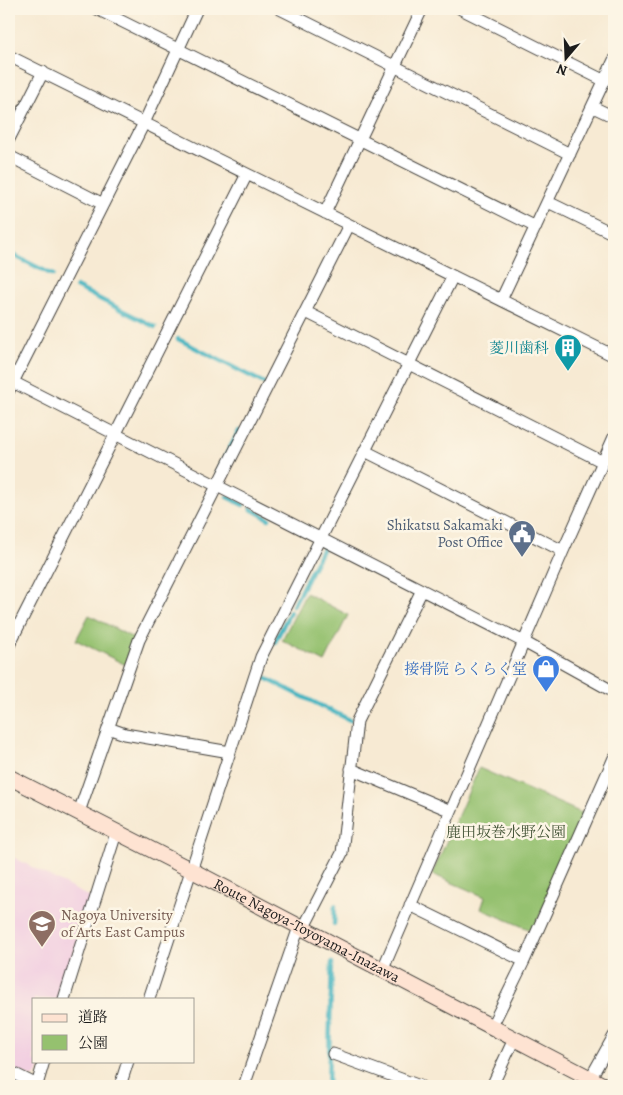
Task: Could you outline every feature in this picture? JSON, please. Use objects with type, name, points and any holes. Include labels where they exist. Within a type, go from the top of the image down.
[{"type":"main road","name":"Route Nagoya-Toyoyama-Inazawa","points":[[9,777],[604,1086]]},
{"type":"street","points":[[97,9],[536,227]]},
{"type":"street","points":[[197,9],[144,123],[10,384],[116,434],[524,642],[614,692]]},
{"type":"street","points":[[280,9],[570,154]]},
{"type":"street","points":[[326,213],[422,9]]},
{"type":"street","points":[[461,9],[605,81]]},
{"type":"street","points":[[9,56],[614,356]]},
{"type":"street","points":[[501,300],[614,60]]},
{"type":"street","points":[[9,139],[43,72]]},
{"type":"street","points":[[593,107],[614,117]]},
{"type":"street","points":[[9,156],[103,204]]},
{"type":"street","points":[[9,645],[247,174]]},
{"type":"street","points":[[548,202],[614,234]]},
{"type":"street","points":[[79,812],[139,640],[349,224]]},
{"type":"street","points":[[149,998],[261,657],[453,276]]},
{"type":"street","points":[[306,312],[603,462]]},
{"type":"street","points":[[382,971],[614,437]]},
{"type":"street","points":[[365,451],[563,551]]},
{"type":"street","points":[[244,1086],[301,928],[342,853],[357,721],[422,590]]},
{"type":"street","points":[[108,728],[125,734],[230,752]]},
{"type":"street","points":[[491,1028],[524,961],[614,758]]},
{"type":"street","points":[[352,769],[451,811]]},
{"type":"street","points":[[64,998],[116,833]]},
{"type":"street","points":[[410,905],[524,961]]},
{"type":"street","points":[[590,1079],[614,1036]]},
{"type":"street","points":[[492,1086],[514,1039]]},
{"type":"street","points":[[333,1054],[420,1086]]},
{"type":"street","points":[[9,1071],[38,1086],[44,1062]]},
{"type":"street","points":[[120,1086],[128,1062]]},
{"type":"shaded area","name":"Nagoya University of Arts East Campus","points":[[9,855],[91,898],[60,998],[32,998],[32,1062],[41,1062],[37,1074],[32,1078],[9,1066]]},
{"type":"green space","points":[[306,593],[348,615],[325,662],[282,640]]},
{"type":"green space","points":[[89,615],[135,639],[126,665],[76,640]]},
{"type":"green space","name":"鹿田坂巻水野公園","points":[[479,768],[584,814],[533,931],[481,909],[485,897],[432,874]]},
{"type":"waterway","points":[[9,253],[53,275]]},
{"type":"waterway","points":[[76,287],[155,327]]},
{"type":"waterway","points":[[178,339],[264,383]]},
{"type":"waterway","points":[[217,472],[239,431]]},
{"type":"waterway","points":[[227,497],[243,505]]},
{"type":"waterway","points":[[251,509],[269,519]]},
{"type":"waterway","points":[[293,606],[324,546]]},
{"type":"waterway","points":[[275,642],[290,612]]},
{"type":"waterway","points":[[268,656],[261,676],[350,720]]},
{"type":"waterway","points":[[334,924],[335,906]]},
{"type":"waterway","points":[[328,1086],[332,963]]},
{"type":"place","name":"菱川歯科","points":[[568,372]]},
{"type":"place","name":"Shikatsu Sakamaki Post Office","points":[[522,558]]},
{"type":"place","name":"接骨院 らくらく堂","points":[[546,693]]},
{"type":"place","name":"Nagoya University of Arts East Campus","points":[[42,948]]}]
